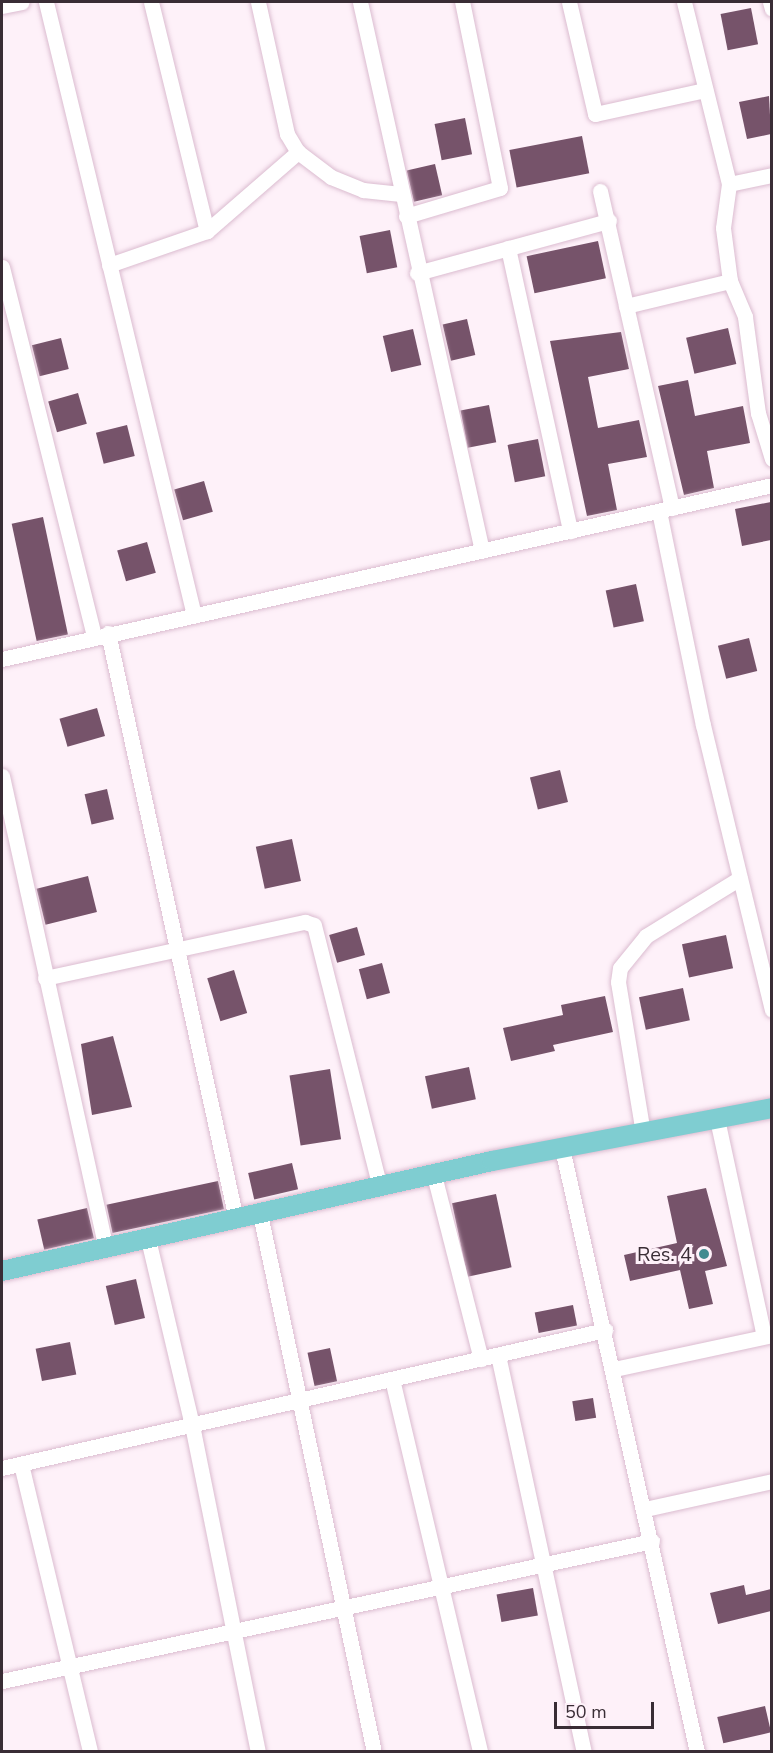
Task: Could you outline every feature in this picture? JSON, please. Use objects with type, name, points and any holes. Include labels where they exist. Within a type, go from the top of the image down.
[{"type":"main road","points":[[2,1271],[434,1175],[771,1108]]},
{"type":"street","points":[[2,6],[22,2]]},
{"type":"street","points":[[46,2],[194,615]]},
{"type":"street","points":[[152,2],[207,231]]},
{"type":"street","points":[[258,2],[287,134],[298,152],[331,177],[363,190],[401,194]]},
{"type":"street","points":[[360,2],[417,273],[482,550]]},
{"type":"street","points":[[406,216],[500,188],[462,2]]},
{"type":"street","points":[[569,2],[595,114],[705,90]]},
{"type":"street","points":[[684,2],[729,184],[723,228],[730,281],[745,317],[758,413],[771,459]]},
{"type":"street","points":[[770,2],[771,9]]},
{"type":"street","points":[[109,265],[207,231],[298,152]]},
{"type":"street","points":[[729,184],[771,175]]},
{"type":"street","points":[[600,191],[609,221],[740,878],[771,1010]]},
{"type":"street","points":[[417,273],[609,221]]},
{"type":"street","points":[[508,248],[570,531]]},
{"type":"street","points":[[2,267],[101,635],[176,949],[236,1219]]},
{"type":"street","points":[[626,306],[730,281]]},
{"type":"street","points":[[2,660],[101,635],[771,485]]},
{"type":"street","points":[[2,776],[106,1248]]},
{"type":"street","points":[[643,1133],[618,982],[620,968],[646,936],[740,878]]},
{"type":"street","points":[[45,978],[305,922],[314,925],[380,1188]]},
{"type":"street","points":[[614,1369],[768,1336],[717,1119]]},
{"type":"street","points":[[562,1148],[614,1369],[697,1752]]},
{"type":"street","points":[[434,1175],[481,1359]]},
{"type":"street","points":[[260,1214],[341,1605],[374,1752]]},
{"type":"street","points":[[147,1239],[192,1425],[258,1752]]},
{"type":"street","points":[[2,1468],[605,1330]]},
{"type":"street","points":[[498,1355],[585,1752]]},
{"type":"street","points":[[392,1379],[437,1585],[480,1752]]},
{"type":"street","points":[[21,1464],[90,1752]]},
{"type":"street","points":[[645,1509],[771,1481]]},
{"type":"street","points":[[2,1682],[341,1605],[652,1541]]},
{"type":"building","points":[[751,8],[758,44],[728,50],[721,14]]},
{"type":"building","points":[[769,96],[771,134],[747,139],[739,102]]},
{"type":"building","points":[[465,118],[472,154],[442,160],[435,124]]},
{"type":"building","points":[[582,136],[589,173],[517,187],[509,150]]},
{"type":"building","points":[[435,164],[442,195],[414,202],[407,171]]},
{"type":"building","points":[[390,230],[397,267],[367,273],[360,236]]},
{"type":"building","points":[[598,241],[606,278],[534,293],[527,256]]},
{"type":"building","points":[[467,319],[475,355],[451,361],[443,325]]},
{"type":"building","points":[[728,328],[736,364],[694,374],[686,338]]},
{"type":"building","points":[[413,329],[421,365],[391,372],[383,336]]},
{"type":"building","points":[[621,332],[629,369],[588,377],[598,428],[639,420],[647,457],[608,464],[617,510],[587,516],[550,341]]},
{"type":"building","points":[[61,338],[69,369],[40,376],[32,345]]},
{"type":"building","points":[[688,380],[695,416],[743,406],[750,443],[707,451],[714,488],[684,495],[658,386]]},
{"type":"building","points":[[78,393],[87,424],[57,432],[48,402]]},
{"type":"building","points":[[489,405],[496,442],[468,448],[461,411]]},
{"type":"building","points":[[127,425],[135,456],[104,464],[96,433]]},
{"type":"building","points":[[538,439],[545,476],[515,482],[508,445]]},
{"type":"building","points":[[204,481],[213,512],[183,520],[174,490]]},
{"type":"building","points":[[771,502],[771,540],[742,546],[735,509]]},
{"type":"building","points":[[43,517],[68,634],[37,641],[12,524]]},
{"type":"building","points":[[147,542],[156,573],[126,581],[117,551]]},
{"type":"building","points":[[636,584],[644,621],[614,628],[606,590]]},
{"type":"building","points":[[749,638],[757,671],[726,679],[718,646]]},
{"type":"building","points":[[97,708],[105,736],[68,747],[60,719]]},
{"type":"building","points":[[560,770],[568,802],[538,810],[530,777]]},
{"type":"building","points":[[107,789],[114,819],[92,824],[85,794]]},
{"type":"building","points":[[292,839],[301,881],[265,889],[256,847]]},
{"type":"building","points":[[88,876],[97,912],[46,925],[37,889]]},
{"type":"building","points":[[357,927],[365,955],[337,963],[329,935]]},
{"type":"building","points":[[726,935],[733,968],[689,978],[682,944]]},
{"type":"building","points":[[382,963],[390,993],[367,999],[359,969]]},
{"type":"building","points":[[234,970],[247,1013],[220,1021],[207,978]]},
{"type":"building","points":[[683,988],[690,1020],[646,1030],[639,997]]},
{"type":"building","points":[[605,996],[613,1032],[553,1045],[555,1051],[511,1061],[503,1028],[563,1015],[561,1005]]},
{"type":"building","points":[[113,1036],[132,1107],[92,1115],[81,1044]]},
{"type":"building","points":[[469,1067],[476,1099],[432,1109],[425,1076]]},
{"type":"building","points":[[330,1069],[341,1139],[301,1146],[290,1075]]},
{"type":"building","points":[[292,1163],[298,1189],[254,1199],[248,1173]]},
{"type":"building","points":[[218,1181],[224,1209],[113,1233],[106,1205]]},
{"type":"building","points":[[706,1188],[727,1266],[705,1271],[713,1304],[689,1309],[680,1270],[630,1281],[624,1255],[677,1243],[667,1196]]},
{"type":"building","points":[[496,1194],[512,1267],[468,1277],[452,1203]]},
{"type":"building","points":[[87,1208],[94,1238],[44,1250],[37,1219]]},
{"type":"building","points":[[136,1279],[145,1318],[115,1325],[106,1286]]},
{"type":"building","points":[[573,1305],[577,1326],[539,1333],[535,1312]]},
{"type":"building","points":[[70,1342],[76,1374],[42,1381],[36,1349]]},
{"type":"building","points":[[330,1348],[337,1381],[315,1386],[308,1353]]},
{"type":"building","points":[[593,1398],[596,1418],[575,1421],[572,1401]]},
{"type":"building","points":[[744,1585],[746,1595],[771,1589],[771,1611],[718,1624],[710,1593]]},
{"type":"building","points":[[533,1588],[538,1616],[501,1622],[497,1594]]},
{"type":"building","points":[[765,1706],[771,1732],[723,1743],[717,1717]]},
{"type":"place","name":"Res. 4","points":[[704,1254]]}]
